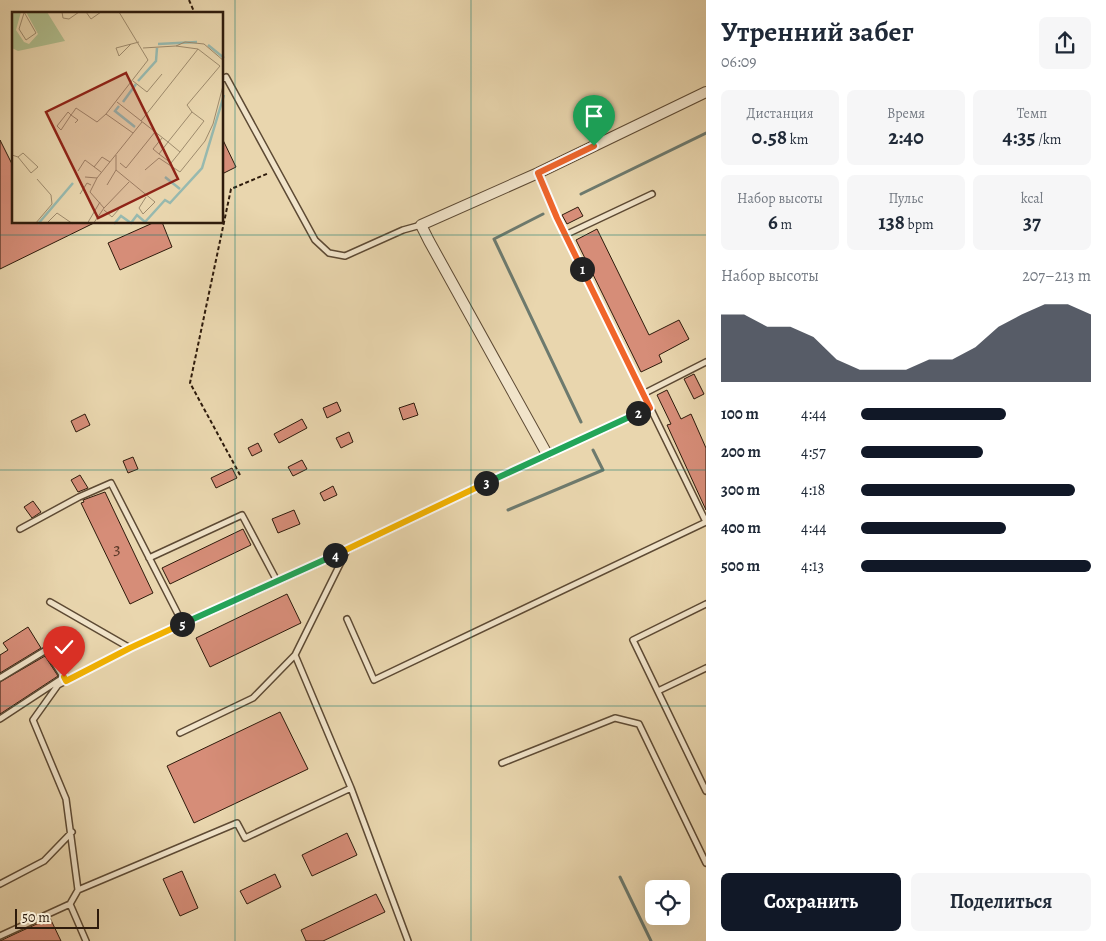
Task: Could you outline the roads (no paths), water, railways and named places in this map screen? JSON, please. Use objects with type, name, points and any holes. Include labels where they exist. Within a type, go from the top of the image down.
[{"type":"street","points":[[547,454],[421,225],[538,173],[706,92]]},
{"type":"lane","points":[[224,78],[226,77],[315,240],[330,253],[345,256],[403,230],[421,225]]},
{"type":"lane","points":[[347,619],[374,680],[706,522],[565,235],[538,173]]},
{"type":"lane","points":[[565,235],[652,194]]},
{"type":"lane","points":[[643,394],[706,362]]},
{"type":"lane","points":[[0,719],[65,679],[347,550],[547,454],[609,428],[650,408]]},
{"type":"lane","points":[[20,529],[110,482],[182,624]]},
{"type":"lane","points":[[149,558],[242,515],[277,582]]},
{"type":"lane","points":[[180,733],[253,698],[295,655],[347,550]]},
{"type":"lane","points":[[50,602],[130,648]]},
{"type":"lane","points":[[706,604],[633,640],[706,791]]},
{"type":"lane","points":[[0,678],[46,650],[65,679]]},
{"type":"lane","points":[[295,655],[351,788],[408,941]]},
{"type":"lane","points":[[658,691],[706,668]]},
{"type":"lane","points":[[0,936],[70,904],[78,890],[72,832],[66,799],[33,720],[58,685],[65,679]]},
{"type":"lane","points":[[502,763],[615,718],[639,724],[706,862]]},
{"type":"lane","points":[[78,890],[237,823],[245,838],[351,788]]},
{"type":"lane","points":[[0,884],[44,861],[72,832]]},
{"type":"lane","points":[[70,904],[86,941]]},
{"type":"waterway","points":[[581,194],[706,133]]},
{"type":"waterway","points":[[543,214],[494,239],[581,422]]},
{"type":"waterway","points":[[508,510],[603,470],[593,450]]},
{"type":"waterway","points":[[620,877],[651,941]]}]
